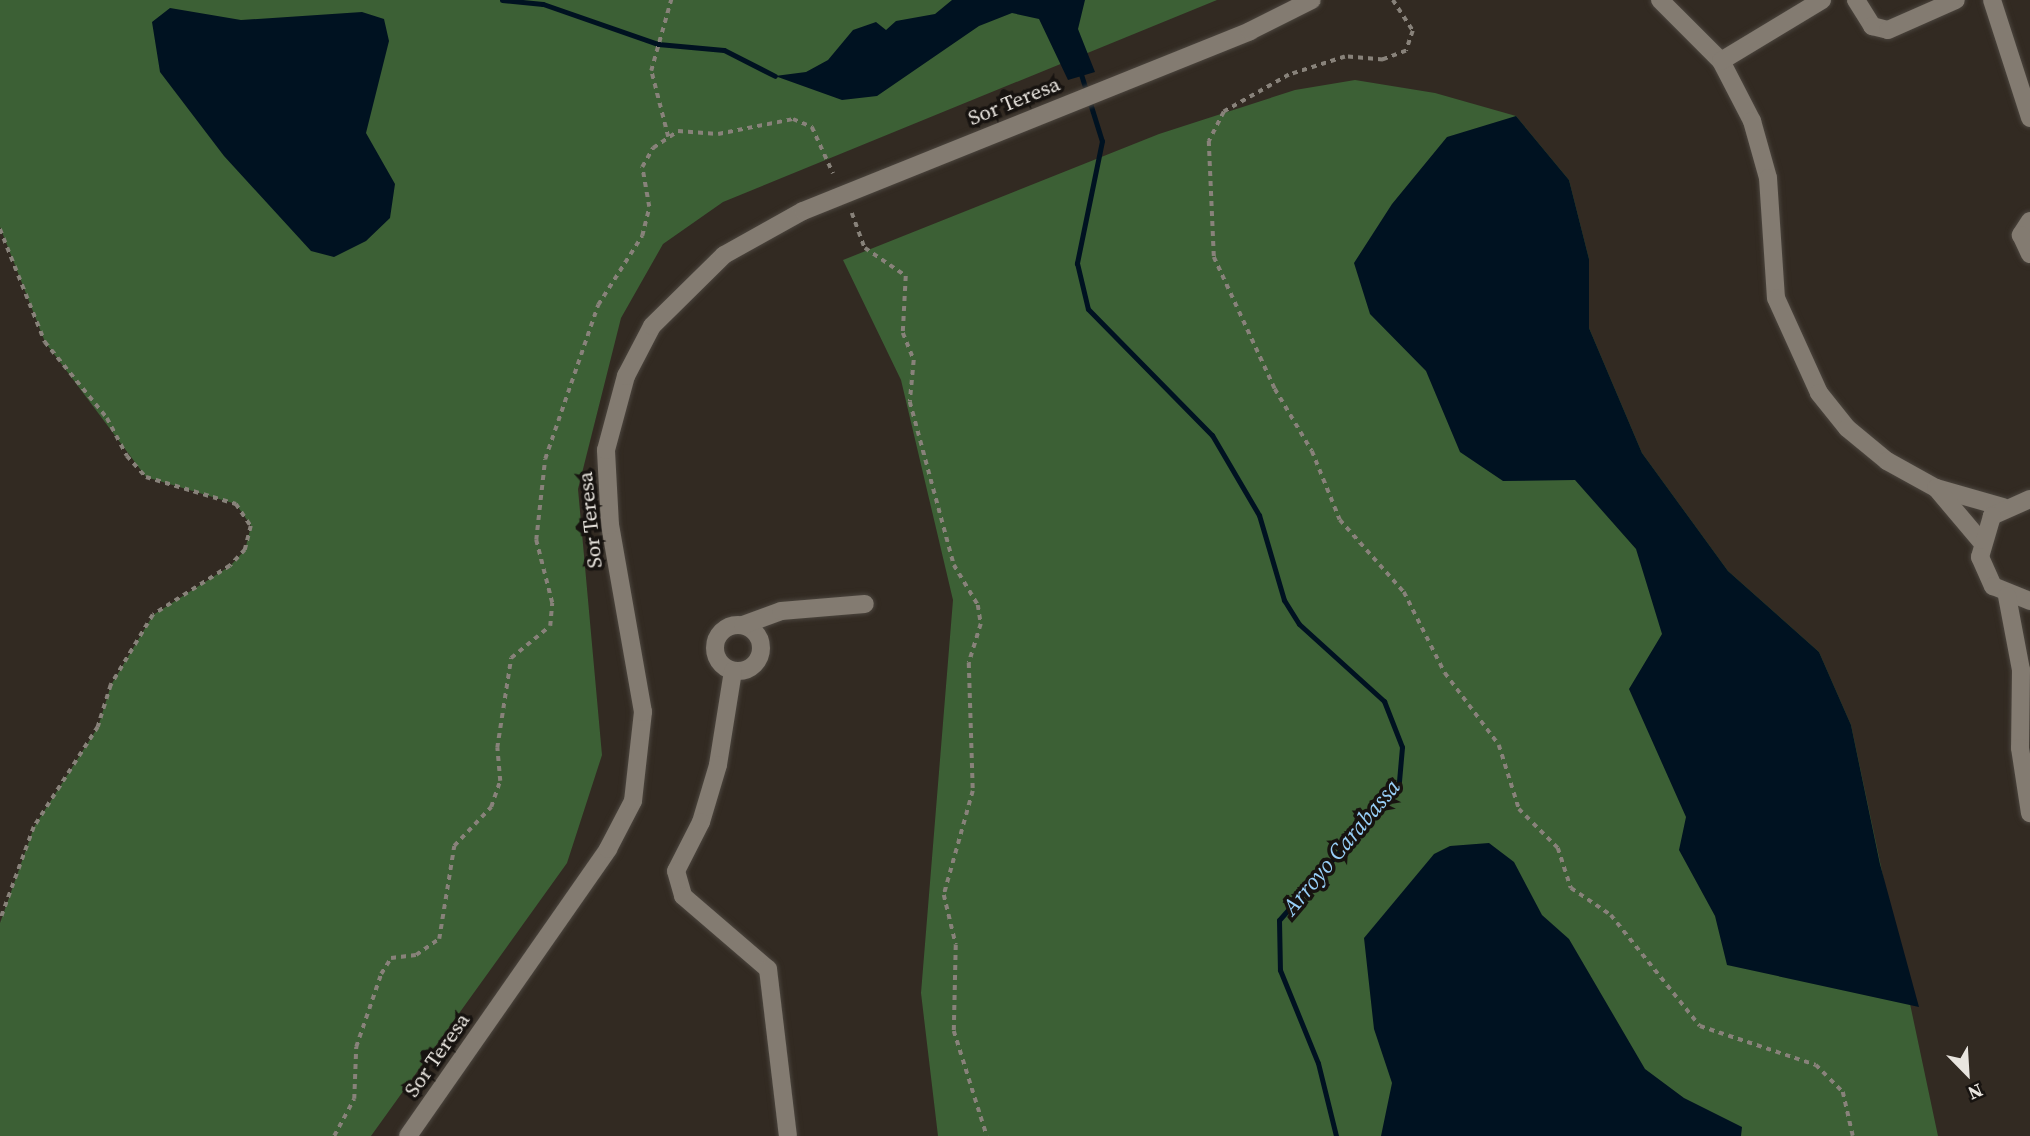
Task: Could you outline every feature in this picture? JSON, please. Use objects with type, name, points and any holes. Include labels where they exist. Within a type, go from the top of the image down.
[{"type":"street","name":"Sor Teresa","points":[[408,1136],[601,860],[633,802],[643,712],[610,525],[606,450],[626,376],[652,326],[695,279],[757,235],[1137,77],[1312,0]]},
{"type":"street","points":[[1660,0],[1721,61],[1762,153],[1776,298],[1800,359],[1847,428],[1887,461],[1936,488],[2003,507],[2030,499]]},
{"type":"street","points":[[1721,61],[1822,0]]},
{"type":"street","points":[[1856,0],[1872,26],[1888,30],[1956,0]]},
{"type":"street","points":[[1992,0],[2030,118]]},
{"type":"street","points":[[2030,222],[2021,235],[2030,254]]},
{"type":"street","points":[[1936,488],[1980,540],[1984,572],[2007,596],[2021,670],[2020,748],[2030,813]]},
{"type":"street","points":[[1980,540],[2003,507]]},
{"type":"street","points":[[2007,596],[2030,601]]},
{"type":"street","points":[[743,625],[758,635],[761,653],[751,667],[733,671],[718,660],[715,643],[726,628],[743,625],[781,611],[865,604]]},
{"type":"street","points":[[2021,670],[2030,643]]},
{"type":"street","points":[[733,671],[718,765],[701,822],[676,872],[690,904],[768,969],[788,1136]]},
{"type":"path","points":[[668,137],[652,85],[653,56],[671,0]]},
{"type":"path","points":[[1393,0],[1413,31],[1406,51],[1383,60],[1345,57],[1289,75],[1224,112],[1209,141],[1214,257],[1275,389],[1312,451],[1340,520],[1405,592],[1445,673],[1499,745],[1519,809],[1558,848],[1570,888],[1611,915],[1700,1026],[1816,1066],[1843,1092],[1853,1136]]},
{"type":"path","points":[[334,1136],[354,1099],[356,1047],[381,974],[391,958],[416,955],[439,939],[454,846],[491,807],[500,781],[497,748],[511,658],[550,626],[552,603],[536,540],[545,459],[598,305],[642,236],[649,207],[642,167],[668,137],[678,131],[718,134],[793,119],[812,127],[833,173]]},
{"type":"path","points":[[852,213],[865,248],[906,276],[902,333],[914,360],[910,402],[954,565],[978,605],[981,624],[969,663],[973,792],[944,895],[956,945],[954,1031],[987,1136]]},
{"type":"path","points":[[0,229],[45,342],[107,418],[127,456],[146,477],[236,504],[251,526],[245,550],[230,566],[153,615],[111,685],[98,727],[34,827],[0,921]]},
{"type":"green space","points":[[0,0],[1217,0],[723,202],[663,244],[621,318],[578,489],[602,755],[567,863],[371,1136],[0,1136],[0,923],[34,827],[98,727],[111,685],[153,615],[230,566],[245,550],[251,526],[236,504],[146,477],[45,342],[0,227]]},
{"type":"green space","points":[[1355,80],[1435,93],[1516,116],[1569,180],[1589,259],[1589,328],[1642,453],[1728,571],[1819,652],[1851,725],[1938,1136],[938,1136],[921,993],[953,600],[901,380],[843,260],[1159,134],[1295,90]]},
{"type":"water","points":[[952,0],[1085,0],[1078,29],[1095,72],[1068,80],[1039,19],[1012,13],[979,26],[877,96],[842,100],[775,76],[806,72],[828,60],[853,30],[876,22],[886,30],[896,21],[935,14]]},
{"type":"water","points":[[170,8],[241,20],[362,12],[384,19],[389,41],[366,133],[395,184],[390,218],[366,241],[334,257],[311,251],[224,156],[160,72],[152,22]]},
{"type":"water","points":[[1516,116],[1569,180],[1589,259],[1589,328],[1642,453],[1728,571],[1819,652],[1851,725],[1880,864],[1919,1007],[1727,965],[1715,916],[1679,850],[1686,817],[1629,689],[1662,634],[1636,549],[1575,480],[1503,481],[1460,452],[1426,371],[1370,314],[1354,263],[1392,204],[1447,137]]},
{"type":"water","points":[[1489,843],[1514,862],[1542,915],[1569,939],[1645,1069],[1684,1098],[1742,1127],[1741,1136],[1381,1136],[1392,1083],[1374,1029],[1364,938],[1434,854],[1450,846]]},
{"type":"waterway","points":[[502,0],[543,4],[658,44],[724,50],[775,76]]},
{"type":"waterway","name":"Arroyo Carabassa","points":[[1080,71],[1102,141],[1077,263],[1088,309],[1212,435],[1259,515],[1284,600],[1299,624],[1384,701],[1402,747],[1399,784],[1279,920],[1280,970],[1318,1063],[1336,1136]]}]
